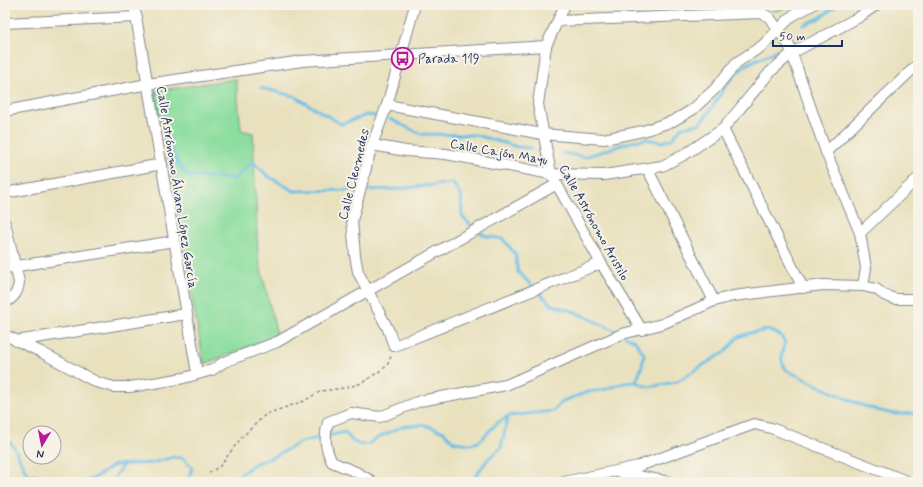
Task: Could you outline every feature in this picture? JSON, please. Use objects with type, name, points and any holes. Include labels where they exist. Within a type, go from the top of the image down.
[{"type":"street","name":"Calle Astrónomo Álvaro López García","points":[[134,5],[197,373]]},
{"type":"street","name":"Calle Cleomedes","points":[[394,346],[388,329],[358,272],[354,255],[352,221],[372,145],[387,105],[414,5]]},
{"type":"street","name":"Calle Astrónomo Aristilo","points":[[565,5],[546,46],[538,104],[542,134],[551,174],[601,263],[642,330]]},
{"type":"street","name":"Calle Cajón Mayu","points":[[387,105],[542,134],[604,139],[673,121],[692,110],[715,89],[736,63],[762,46],[792,16],[812,5]]},
{"type":"street","name":"Calle Cajón Mayu","points":[[372,145],[406,151],[446,154],[551,174],[604,175],[648,170],[662,166],[684,155],[723,129],[770,72],[792,53],[859,17],[876,5]]},
{"type":"street","points":[[558,21],[761,13],[769,17],[790,44],[826,152],[860,234],[866,268],[863,286]]},
{"type":"street","points":[[5,23],[137,17]]},
{"type":"street","points":[[5,111],[148,84],[302,61],[546,46]]},
{"type":"street","points":[[826,152],[918,64]]},
{"type":"street","points":[[723,129],[803,288]]},
{"type":"street","points":[[5,193],[162,164]]},
{"type":"street","points":[[648,170],[714,301]]},
{"type":"street","points":[[860,234],[918,178]]},
{"type":"street","points":[[5,335],[41,352],[96,382],[114,387],[130,387],[168,381],[212,370],[224,362],[277,342],[557,184]]},
{"type":"street","points":[[5,223],[19,282],[18,292],[5,303]]},
{"type":"street","points":[[5,268],[175,241]]},
{"type":"street","points":[[394,346],[601,263]]},
{"type":"street","points":[[373,482],[356,472],[332,462],[325,448],[328,422],[351,413],[380,417],[420,400],[506,386],[622,334],[662,324],[714,301],[733,296],[823,285],[863,286],[876,289],[895,298],[918,299]]},
{"type":"street","points":[[16,341],[186,314]]},
{"type":"street","points":[[564,482],[639,466],[682,452],[754,424],[763,425],[909,482]]},
{"type":"street","points":[[615,472],[663,481]]},
{"type":"path","points":[[209,473],[220,466],[241,438],[266,414],[304,401],[321,391],[345,388],[362,383],[387,366],[394,346]]},
{"type":"green space","points":[[772,5],[797,5],[773,12]]},
{"type":"green space","points":[[236,79],[241,130],[253,133],[258,256],[277,335],[204,364],[155,91]]},
{"type":"waterway","points":[[803,25],[820,18],[837,5]]},
{"type":"waterway","points":[[562,153],[585,157],[634,141],[646,139],[663,142],[672,139],[682,127],[699,124],[705,118],[729,82],[745,66],[777,50]]},
{"type":"waterway","points":[[261,88],[294,96],[341,124],[367,115],[375,116]]},
{"type":"waterway","points":[[162,94],[167,132],[176,161],[187,176],[234,179],[253,162],[268,176],[294,191],[358,190]]},
{"type":"waterway","points":[[390,119],[421,134],[476,135],[518,147],[531,148]]},
{"type":"waterway","points":[[363,190],[397,189],[453,183],[461,196],[462,216],[474,228]]},
{"type":"waterway","points":[[478,231],[486,236],[503,239],[515,254],[518,272],[552,305],[575,312],[618,332]]},
{"type":"waterway","points":[[231,482],[254,464],[275,456],[301,442],[345,432],[352,441],[361,445],[368,444],[379,437],[404,426],[425,425],[444,432],[454,442],[470,444],[479,442],[497,423],[508,416],[553,411],[563,401],[588,392],[603,390],[624,383],[636,382],[648,387],[676,382],[726,351],[738,337],[768,330],[780,335],[785,342],[782,361],[783,365],[788,371],[869,408],[896,414],[918,413]]},
{"type":"waterway","points":[[625,336],[635,341],[644,354],[642,366],[636,382]]},
{"type":"waterway","points":[[471,482],[488,459],[501,448],[508,416]]},
{"type":"waterway","points":[[5,437],[14,447],[29,475],[45,477],[55,482]]},
{"type":"waterway","points":[[85,482],[93,479],[114,465],[153,463],[173,457],[182,458],[192,467],[188,482]]},
{"type":"waterway","points":[[112,482],[123,464]]},
{"type":"place","name":"Parada 119","points":[[403,58]]}]
